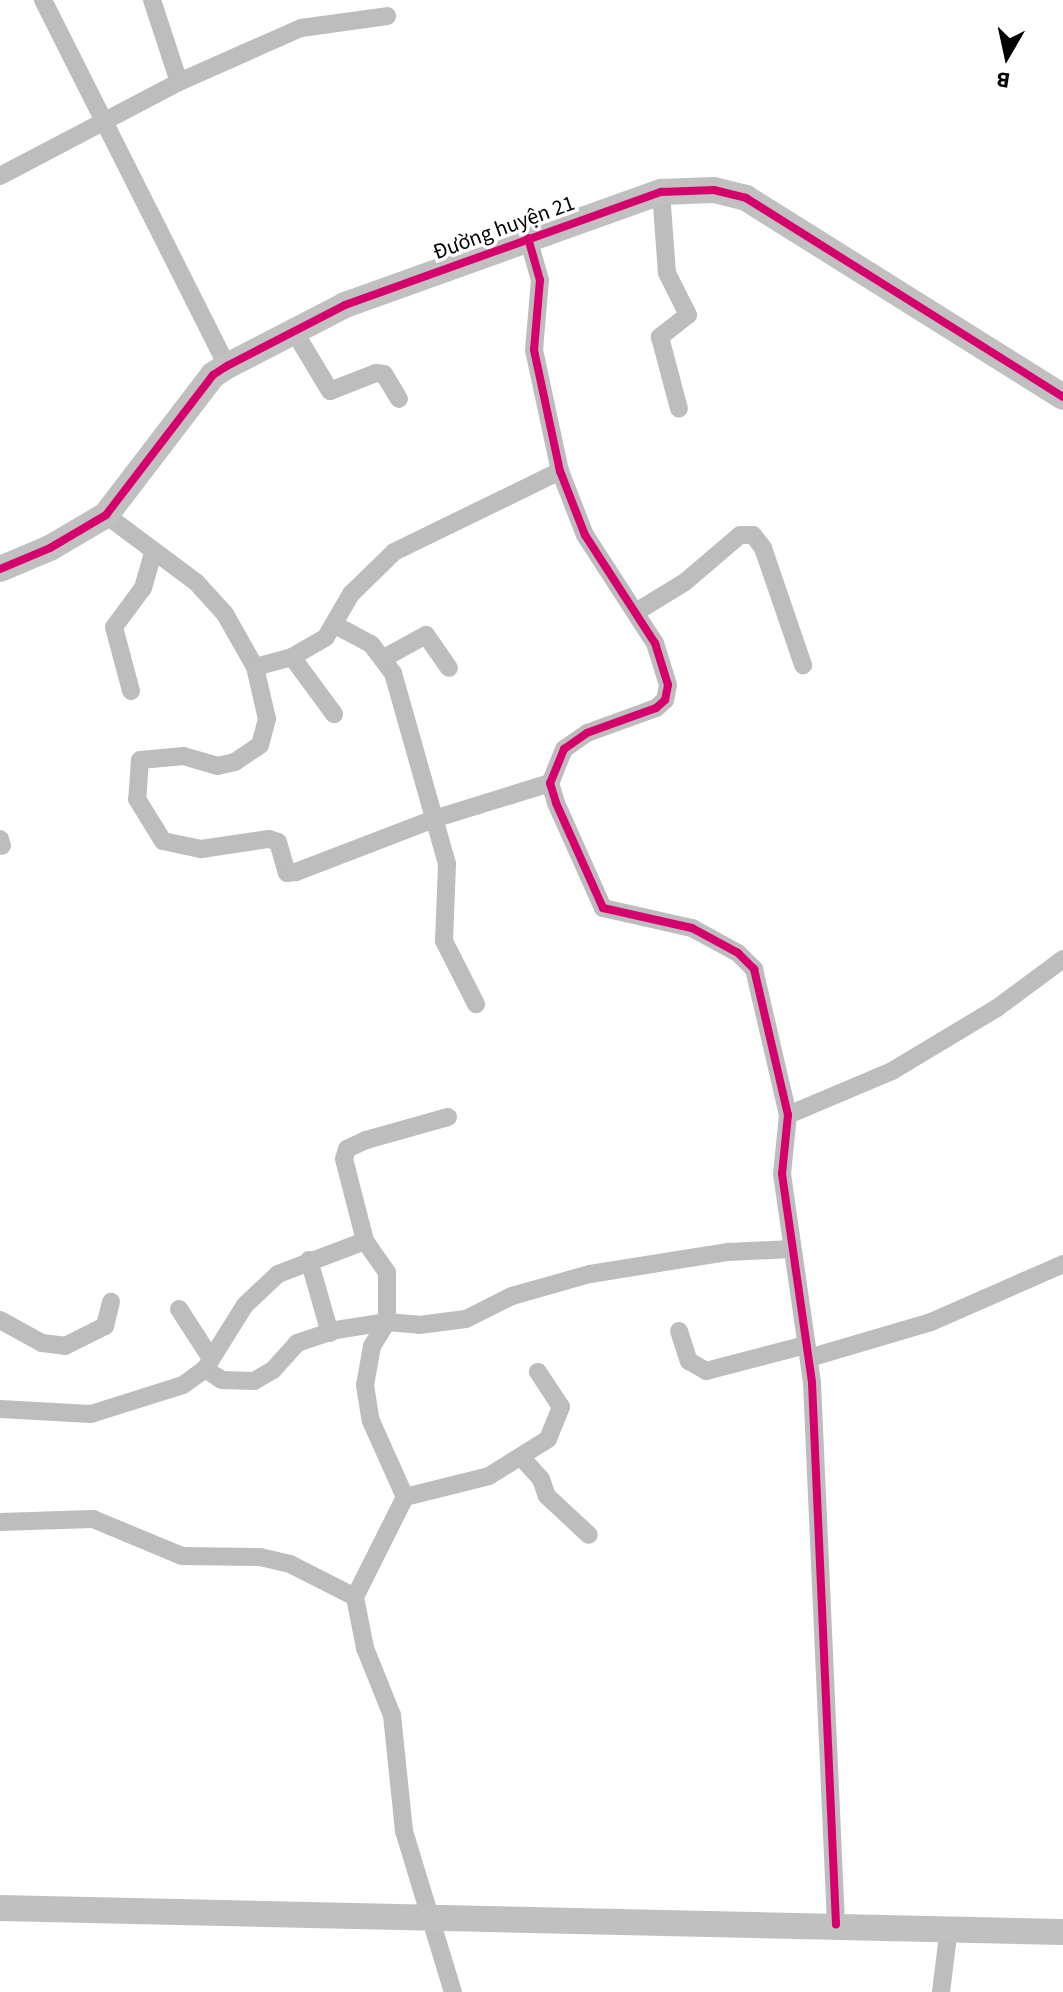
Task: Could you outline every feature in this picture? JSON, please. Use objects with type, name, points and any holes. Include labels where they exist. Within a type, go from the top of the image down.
[{"type":"street","points":[[43,0],[107,120],[227,366]]},
{"type":"street","points":[[152,0],[179,82]]},
{"type":"street","points":[[0,176],[179,82],[301,28],[387,16]]},
{"type":"street","name":"Đường huyện 21","points":[[0,569],[50,548],[106,515],[213,375],[227,366],[345,305],[661,192],[714,190],[746,198],[1063,397]]},
{"type":"street","points":[[661,192],[667,273],[688,317],[660,337],[679,409]]},
{"type":"street","points":[[106,515],[209,596],[255,667],[267,719],[260,745],[235,762],[218,766],[184,756],[140,760],[137,799],[163,841],[201,849],[269,839],[278,842],[287,873],[437,818],[550,783],[569,744],[656,708],[668,694],[655,643],[585,535],[560,471],[534,350],[540,280],[528,238]]},
{"type":"street","points":[[294,331],[330,391],[376,373],[384,374],[399,399]]},
{"type":"street","points":[[255,667],[292,657],[337,626],[351,594],[394,552],[560,471]]},
{"type":"street","points":[[636,612],[685,582],[740,535],[753,535],[763,548],[803,665]]},
{"type":"street","points":[[131,691],[114,627],[143,588],[153,554]]},
{"type":"street","points":[[337,626],[358,634],[384,658],[412,727],[447,864],[444,941],[476,1004]]},
{"type":"street","points":[[384,658],[426,635],[449,668]]},
{"type":"street","points":[[292,657],[334,714]]},
{"type":"street","points":[[550,783],[603,908],[692,928],[738,953],[754,969],[788,1115],[781,1157],[791,1249],[808,1352],[836,1924]]},
{"type":"street","points":[[788,1115],[892,1071],[997,1008],[1063,959]]},
{"type":"street","points":[[405,1497],[371,1421],[365,1385],[372,1346],[387,1322],[387,1272],[365,1241],[345,1169],[347,1149],[448,1117]]},
{"type":"street","points":[[0,1409],[91,1414],[183,1385],[207,1363],[269,1282],[309,1260],[365,1241]]},
{"type":"street","points":[[179,1309],[207,1363],[222,1380],[254,1381],[273,1370],[297,1343],[330,1333],[387,1322],[419,1325],[466,1319],[512,1296],[590,1274],[728,1252],[791,1249]]},
{"type":"street","points":[[309,1260],[330,1333]]},
{"type":"street","points":[[679,1331],[689,1361],[706,1371],[808,1352],[931,1322],[1063,1264]]},
{"type":"street","points":[[0,1320],[42,1343],[65,1346],[105,1326],[111,1302]]},
{"type":"street","points":[[405,1497],[470,1484],[522,1458],[548,1439],[560,1421],[561,1407],[538,1372]]},
{"type":"street","points":[[522,1458],[541,1479],[547,1496],[589,1535]]},
{"type":"street","points":[[405,1497],[355,1597],[365,1648],[392,1715],[404,1831],[427,1919],[453,1992]]},
{"type":"street","points":[[0,1522],[93,1519],[182,1556],[260,1557],[290,1564],[355,1597]]},
{"type":"street","points":[[0,1908],[427,1919],[836,1924],[1063,1932]]},
{"type":"street","points":[[941,1992],[949,1928]]},
{"type":"cycle path","points":[[0,569],[50,548],[106,515],[213,375],[227,366],[345,305],[661,192],[714,190],[746,198],[1063,397]]},
{"type":"cycle path","points":[[528,238],[540,280],[534,350],[560,471],[585,535],[655,643],[668,685],[665,700],[656,708],[587,733],[564,749],[550,783],[603,908],[692,928],[738,953],[754,969],[788,1115],[782,1174],[812,1383],[836,1924]]}]
